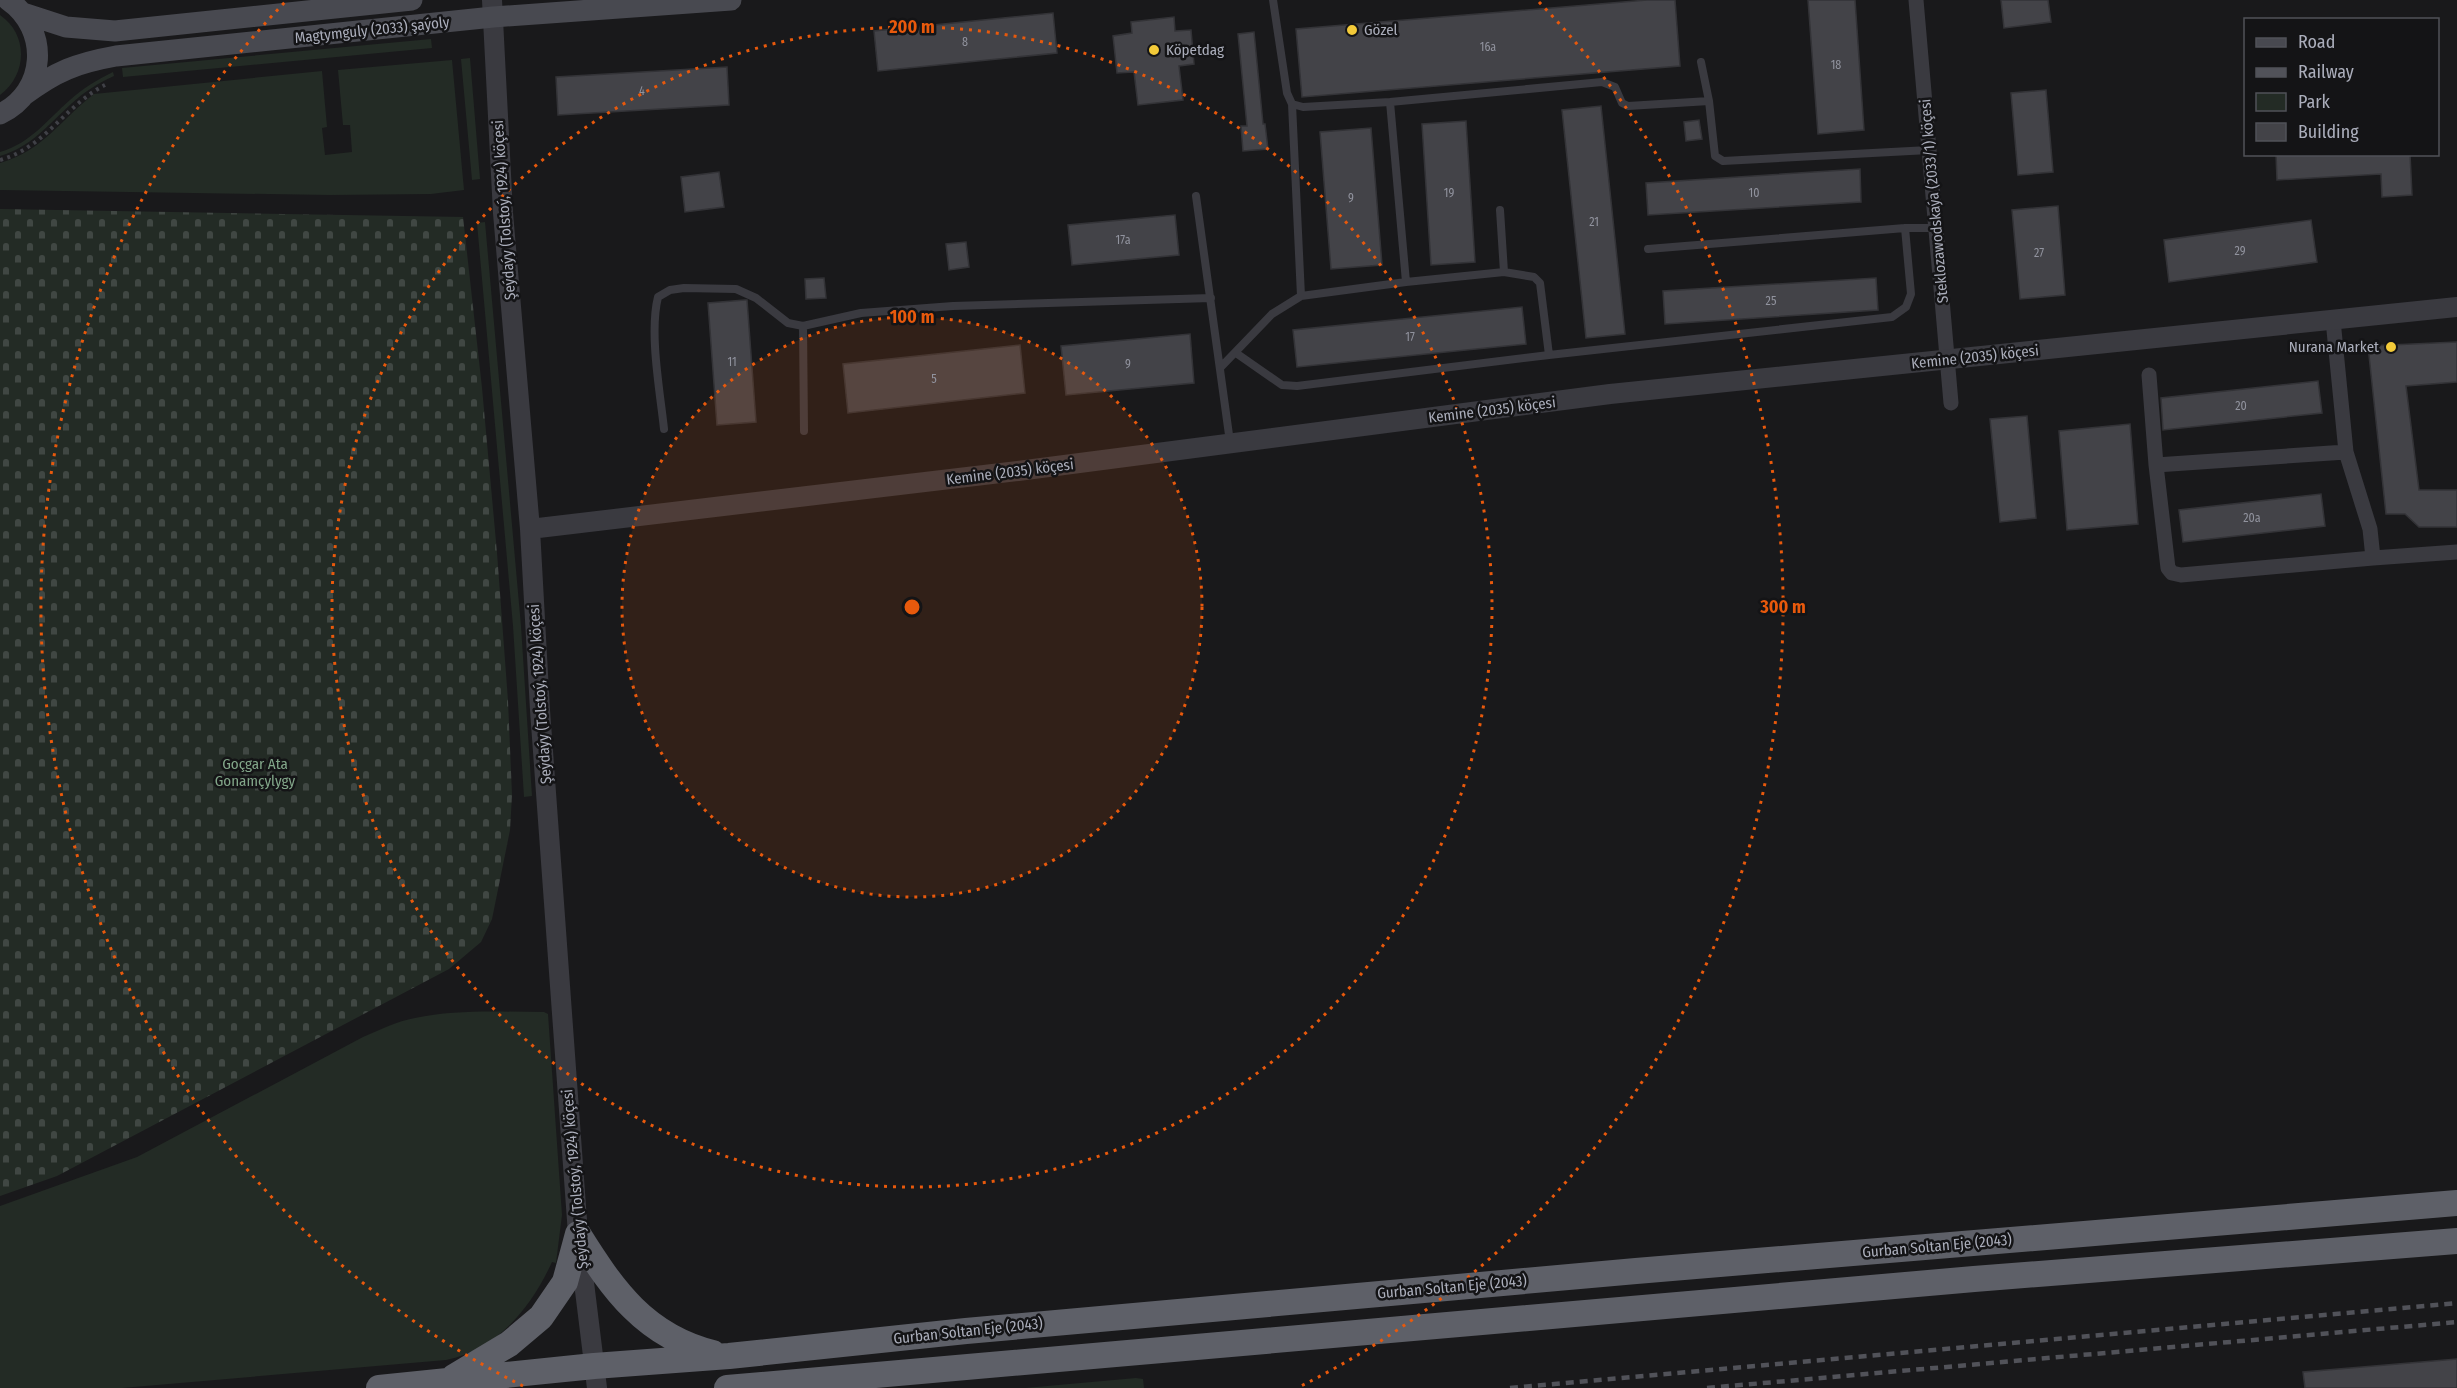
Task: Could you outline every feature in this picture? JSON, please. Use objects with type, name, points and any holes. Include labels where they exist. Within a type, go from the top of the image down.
[{"type":"highway","name":"Gurban Soltan Eje (2043)","points":[[379,1388],[448,1381],[595,1377],[729,1356],[966,1331],[1648,1270],[2457,1203]]},
{"type":"highway","points":[[578,1234],[609,1283],[634,1310],[686,1344],[729,1356]]},
{"type":"highway","name":"Gurban Soltan Eje (2043)","points":[[448,1381],[509,1344],[541,1317],[565,1282],[578,1234]]},
{"type":"highway","points":[[727,1388],[1986,1278],[2457,1241]]},
{"type":"main road","name":"Magtymguly (2033) şaýoly","points":[[15,6],[66,27],[115,31],[412,0]]},
{"type":"main road","name":"Magtymguly (2033) şaýoly","points":[[0,114],[45,79],[80,63],[116,56],[492,9],[731,0]]},
{"type":"main road","points":[[15,6],[34,32],[38,54],[34,77],[24,96]]},
{"type":"street","name":"Steklozawodskaýa (2033/1) köçesi","points":[[1916,0],[1951,403]]},
{"type":"street","name":"Şeýdaýy (Tolstoý, 1924) köçesi","points":[[492,9],[503,213],[530,529],[540,710],[578,1234],[595,1377]]},
{"type":"street","name":"Kemine (2035) köçesi","points":[[530,529],[1018,471],[1610,394],[2457,307]]},
{"type":"street","points":[[2333,320],[2346,452],[2370,530],[2373,558]]},
{"type":"street","points":[[2149,375],[2156,465],[2168,568],[2172,573],[2191,574],[2457,552]]},
{"type":"street","points":[[2156,465],[2346,452]]},
{"type":"lane","points":[[1273,0],[1287,93],[1292,104],[1301,296]]},
{"type":"lane","points":[[1701,62],[1709,101],[1715,156],[1723,161],[1929,150]]},
{"type":"lane","points":[[1292,104],[1303,107],[1390,102],[1602,82],[1615,87],[1622,103],[1628,106],[1709,101]]},
{"type":"lane","points":[[1390,102],[1406,282]]},
{"type":"lane","points":[[1196,196],[1230,444]]},
{"type":"lane","points":[[1500,210],[1504,272]]},
{"type":"lane","points":[[1236,353],[1282,385],[1297,386],[1892,317],[1906,307],[1911,294],[1905,228]]},
{"type":"lane","points":[[1648,249],[1905,228],[1936,228]]},
{"type":"lane","points":[[1220,368],[1272,314],[1301,296],[1504,272],[1534,277],[1540,284],[1549,355]]},
{"type":"lane","points":[[664,429],[655,329],[658,297],[670,290],[736,289],[756,298],[788,323],[803,326],[861,314],[953,306],[1211,298]]},
{"type":"lane","points":[[803,326],[804,431]]},
{"type":"path","points":[[0,160],[36,143],[81,99],[105,85]]},
{"type":"green space","points":[[0,15],[16,33],[21,55],[20,66],[15,77],[0,95]]},
{"type":"green space","points":[[431,39],[432,48],[123,77],[122,68]]},
{"type":"green space","points":[[470,58],[480,179],[472,180],[461,59]]},
{"type":"green space","points":[[452,60],[464,190],[431,194],[330,195],[0,190],[0,163],[28,151],[94,94],[322,71],[327,127],[322,128],[325,155],[352,152],[350,125],[343,125],[338,70]]},
{"type":"green space","points":[[113,72],[114,76],[81,96],[30,141],[0,156],[0,152],[30,137],[80,92]]},
{"type":"green space","name":"Goçgar Ata Gonamçylygy","points":[[0,209],[463,217],[497,553],[508,701],[512,795],[510,830],[492,919],[481,942],[449,969],[57,1176],[0,1196]]},
{"type":"green space","points":[[485,222],[521,626],[532,796],[524,797],[513,626],[477,223]]},
{"type":"green space","points":[[544,1012],[548,1014],[562,1215],[556,1263],[552,1262],[523,1311],[496,1337],[464,1355],[446,1360],[122,1388],[0,1388],[0,1206],[137,1157],[363,1037],[395,1023],[447,1013]]},
{"type":"green space","points":[[1143,1379],[1144,1388],[1025,1388]]},
{"type":"building","points":[[1647,0],[1675,0],[1680,66],[1302,97],[1296,29]]},
{"type":"building","points":[[1808,0],[1855,0],[1864,130],[1818,134]]},
{"type":"building","points":[[2001,0],[2048,0],[2051,22],[2004,28]]},
{"type":"building","points":[[1053,13],[1057,53],[878,71],[874,31]]},
{"type":"building","name":"Köpetdag","points":[[1174,17],[1175,31],[1191,30],[1194,64],[1179,66],[1183,100],[1138,105],[1134,72],[1117,73],[1113,36],[1132,33],[1131,22]]},
{"type":"building","points":[[1254,32],[1263,124],[1265,124],[1268,149],[1243,151],[1241,126],[1247,126],[1238,34]]},
{"type":"building","points":[[727,67],[729,105],[558,115],[556,77]]},
{"type":"building","points":[[2046,90],[2053,172],[2018,175],[2011,93]]},
{"type":"building","points":[[1601,106],[1625,334],[1586,338],[1562,110]]},
{"type":"building","points":[[1699,120],[1702,139],[1686,141],[1684,122]]},
{"type":"building","points":[[1466,121],[1475,262],[1431,265],[1422,124]]},
{"type":"building","points":[[1371,128],[1382,265],[1331,269],[1320,132]]},
{"type":"building","points":[[2276,156],[2410,156],[2412,195],[2382,197],[2381,174],[2277,180]]},
{"type":"building","points":[[1860,169],[1861,202],[1648,215],[1646,183]]},
{"type":"building","points":[[719,172],[724,207],[685,212],[681,177]]},
{"type":"building","points":[[2058,206],[2065,295],[2020,299],[2012,210]]},
{"type":"building","points":[[1175,215],[1179,255],[1072,265],[1068,225]]},
{"type":"building","points":[[2311,220],[2317,262],[2169,282],[2164,240]]},
{"type":"building","points":[[966,242],[969,267],[949,270],[946,244]]},
{"type":"building","points":[[824,278],[826,298],[806,299],[805,279]]},
{"type":"building","points":[[1876,278],[1878,310],[1665,324],[1663,291]]},
{"type":"building","points":[[747,300],[756,422],[717,425],[708,303]]},
{"type":"building","points":[[1522,307],[1526,344],[1297,367],[1293,330]]},
{"type":"building","points":[[1190,334],[1194,383],[1066,395],[1061,346]]},
{"type":"building","points":[[2457,342],[2457,382],[2406,386],[2419,490],[2457,490],[2457,527],[2419,527],[2405,514],[2386,514],[2368,346]]},
{"type":"building","points":[[1020,345],[1025,393],[848,413],[843,364]]},
{"type":"building","points":[[2318,381],[2322,413],[2163,430],[2161,398]]},
{"type":"building","points":[[2027,416],[2036,518],[2000,522],[1990,419]]},
{"type":"building","points":[[2130,424],[2138,524],[2067,530],[2059,431]]},
{"type":"building","points":[[2321,494],[2325,526],[2183,542],[2179,510]]},
{"type":"building","points":[[2457,1359],[2457,1388],[2305,1388],[2303,1372]]},
{"type":"railway","points":[[1510,1388],[2457,1303]]},
{"type":"railway","points":[[1707,1388],[2457,1322]]},
{"type":"place","name":"Gözel","points":[[1352,30]]},
{"type":"place","name":"Köpetdag","points":[[1154,50]]},
{"type":"place","name":"Nurana Market","points":[[2391,347]]}]
